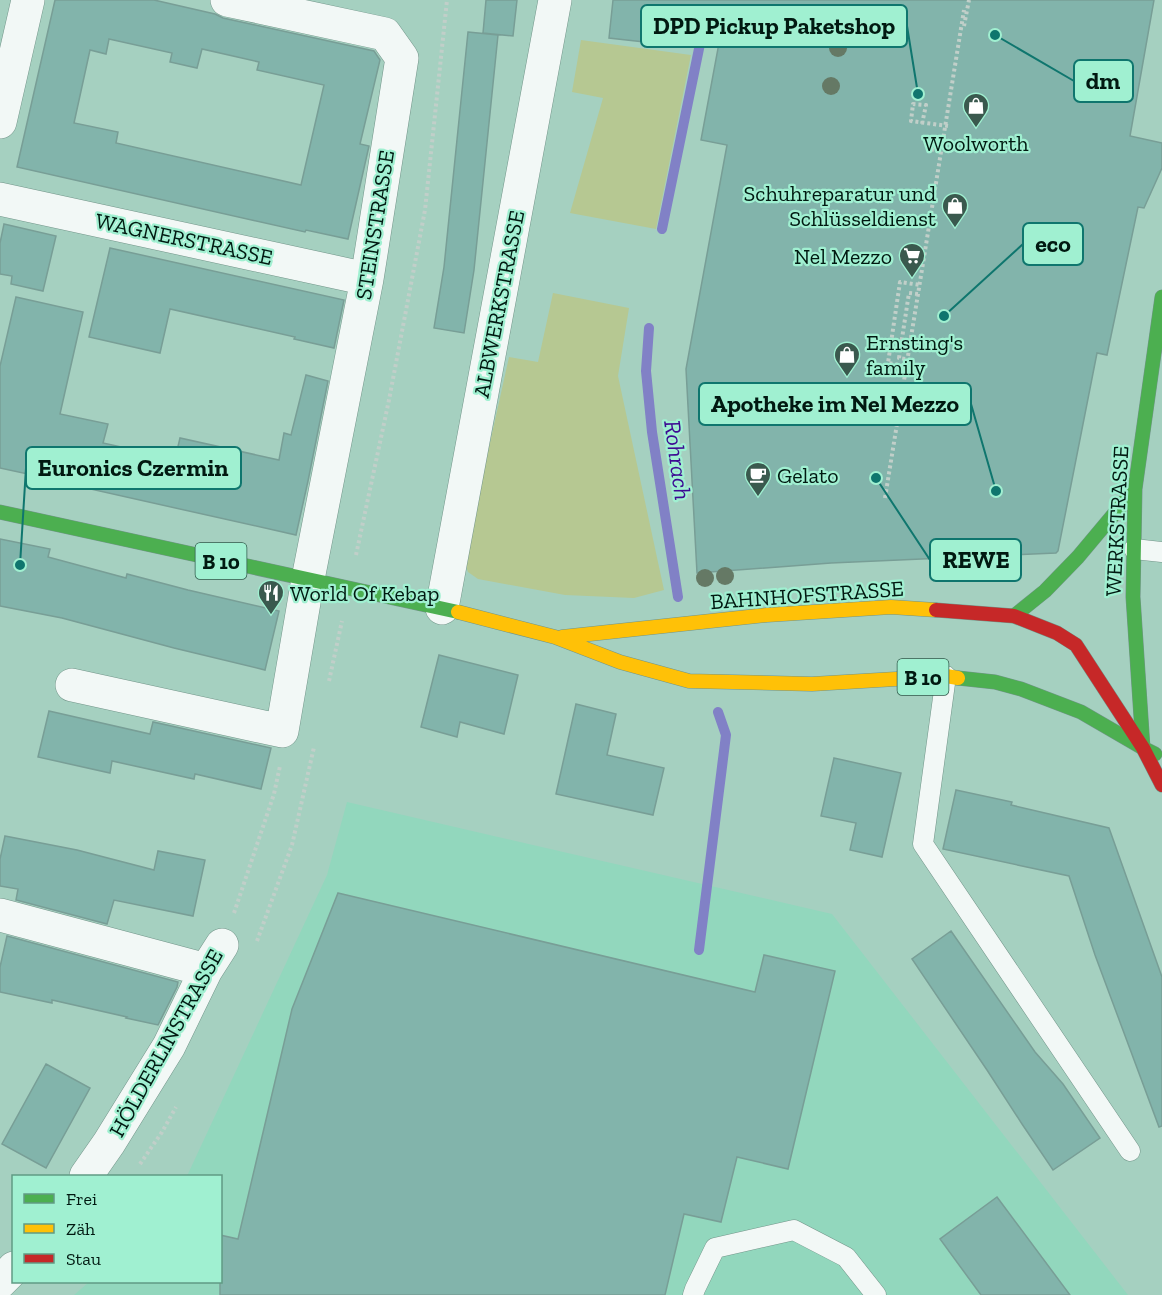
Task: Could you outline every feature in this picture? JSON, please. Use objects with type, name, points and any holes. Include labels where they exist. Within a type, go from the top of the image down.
[{"type":"main road","name":"WERKSTRASSE","points":[[1143,748],[1132,597],[1135,489],[1162,297]]},
{"type":"main road","points":[[1014,616],[1045,591],[1078,557],[1135,489]]},
{"type":"main road","name":"B 10","points":[[0,512],[442,608]]},
{"type":"main road","name":"BAHNHOFSTRASSE","points":[[555,637],[767,615],[891,607],[1014,616],[1057,633],[1076,645],[1143,748]]},
{"type":"main road","name":"BAHNHOFSTRASSE","points":[[442,608],[555,637],[620,662],[689,681],[812,684],[946,676],[995,682],[1022,689],[1081,712],[1162,757]]},
{"type":"main road","name":"B 10","points":[[1143,748],[1162,785]]},
{"type":"street","points":[[0,122],[28,0]]},
{"type":"street","name":"STEINSTRASSE","points":[[227,0],[385,34],[402,58],[367,279],[308,579]]},
{"type":"street","name":"ALBWERKSTRASSE","points":[[442,608],[555,0]]},
{"type":"street","name":"WAGNERSTRASSE","points":[[0,199],[367,279]]},
{"type":"street","points":[[72,686],[282,731],[308,579]]},
{"type":"street","points":[[0,915],[214,957]]},
{"type":"street","name":"HÖLDERLINSTRASSE","points":[[87,1175],[169,1046],[214,957]]},
{"type":"street","points":[[0,1282],[12,1269]]},
{"type":"lane","points":[[1134,549],[1162,552]]},
{"type":"lane","points":[[946,676],[923,844],[1130,1151]]},
{"type":"lane","points":[[693,1295],[715,1248],[794,1230],[846,1257],[876,1295]]},
{"type":"lane","points":[[0,1256],[12,1265]]},
{"type":"path","points":[[964,26],[969,0]]},
{"type":"path","points":[[885,498],[947,127],[964,10]]},
{"type":"path","points":[[922,124],[923,118],[924,112],[926,105],[914,104],[911,121],[920,122],[930,123],[947,127]]},
{"type":"path","points":[[909,122],[947,127]]},
{"type":"path","points":[[910,367],[888,363],[900,282],[920,285]]},
{"type":"path","points":[[912,360],[899,358],[909,293],[918,294]]},
{"type":"path","name":"HÖLDERLINSTRASSE","points":[[214,957],[274,794],[281,761],[282,731]]},
{"type":"shaded area","points":[[581,40],[691,55],[656,229],[570,213],[603,98],[572,92]]},
{"type":"shaded area","points":[[553,293],[629,308],[618,376],[664,590],[634,598],[565,595],[478,579],[468,572],[464,560],[509,357],[538,362]]},
{"type":"shaded area","points":[[347,802],[832,914],[1128,1295],[74,1295],[88,1283],[222,1283],[222,1175],[187,1175],[327,875]]},
{"type":"building","points":[[55,0],[154,0],[215,14],[223,18],[374,51],[380,60],[360,144],[369,146],[348,239],[306,230],[305,232],[17,167]],"holes":[[[109,39],[172,53],[170,62],[197,68],[202,49],[259,62],[257,70],[324,85],[301,185],[116,143],[118,132],[74,123],[90,50],[106,54]]]},
{"type":"building","points":[[486,0],[517,0],[513,36],[483,33]]},
{"type":"building","name":"Nel Mezzo","points":[[613,0],[1154,0],[1130,136],[1162,143],[1162,168],[1144,208],[1138,207],[1107,355],[1097,353],[1056,553],[831,563],[697,573],[686,369],[727,145],[701,140],[722,27],[665,20],[662,44],[609,38]]},
{"type":"building","points":[[468,32],[498,35],[474,270],[464,333],[434,328],[444,267]]},
{"type":"building","points":[[4,224],[56,236],[43,291],[11,284],[12,276],[0,274],[0,243]]},
{"type":"building","points":[[110,248],[344,300],[334,348],[170,309],[160,353],[89,337]]},
{"type":"building","points":[[16,297],[83,312],[60,414],[108,424],[103,443],[175,459],[180,438],[279,460],[284,433],[291,435],[306,375],[328,381],[296,535],[0,468],[0,366]]},
{"type":"building","points":[[0,539],[50,549],[48,557],[126,578],[127,574],[279,611],[265,670],[62,618],[0,606]]},
{"type":"building","points":[[439,655],[518,675],[504,734],[460,722],[457,737],[421,727]]},
{"type":"building","points":[[576,704],[616,714],[607,755],[664,768],[653,815],[556,794]]},
{"type":"building","points":[[49,711],[150,734],[153,722],[271,748],[261,789],[195,774],[194,779],[112,761],[110,773],[38,757]]},
{"type":"building","points":[[834,758],[901,773],[882,857],[850,850],[856,823],[821,816]]},
{"type":"building","points":[[956,790],[1012,802],[1011,805],[1109,828],[1162,977],[1162,1126],[1159,1127],[1095,955],[1069,876],[943,849]]},
{"type":"building","points":[[5,836],[77,850],[154,870],[158,851],[205,860],[193,916],[114,900],[107,924],[16,900],[18,889],[0,886],[0,859]]},
{"type":"building","points":[[338,893],[755,992],[764,955],[835,971],[788,1169],[737,1157],[721,1222],[684,1214],[665,1295],[220,1295],[222,1235],[238,1239],[292,1009]]},
{"type":"building","points":[[951,931],[1035,1052],[1063,1084],[1100,1138],[1053,1170],[912,959]]},
{"type":"building","points":[[7,936],[178,982],[177,987],[158,1025],[52,1000],[52,1003],[0,992],[0,967]]},
{"type":"building","points":[[46,1064],[90,1088],[46,1168],[2,1144]]},
{"type":"building","points":[[997,1197],[1070,1295],[981,1295],[940,1239]]},
{"type":"waterway","name":"Rohrach","points":[[662,229],[709,0]]},
{"type":"waterway","name":"Rohrach","points":[[649,328],[646,371],[652,432],[678,597]]},
{"type":"waterway","name":"Rohrach","points":[[699,950],[726,735],[718,712]]},
{"type":"traffic: fast","points":[[1155,754],[1143,748],[1133,597],[1135,489],[1162,297]]},
{"type":"traffic: fast","points":[[1014,616],[1045,591],[1078,557],[1135,489]]},
{"type":"traffic: fast","points":[[0,512],[458,612]]},
{"type":"traffic: fast","points":[[958,678],[995,682],[1021,689],[1081,712],[1143,748]]},
{"type":"traffic: slow","points":[[562,637],[767,615],[891,607],[936,610]]},
{"type":"traffic: slow","points":[[458,612],[555,637],[620,662],[689,681],[812,684],[946,676],[958,678]]},
{"type":"traffic: jam","points":[[936,610],[1014,616],[1057,633],[1076,645],[1143,748],[1162,785]]},
{"type":"place","name":"dm","points":[[995,35]]},
{"type":"place","name":"DPD Pickup Paketshop","points":[[918,94]]},
{"type":"place","name":"Woolworth","points":[[976,129]]},
{"type":"place","name":"Schuhreparatur und Schlüsseldienst","points":[[955,229]]},
{"type":"place","name":"Nel Mezzo","points":[[912,279]]},
{"type":"place","name":"eco","points":[[944,316]]},
{"type":"place","name":"Ernsting's family","points":[[847,378]]},
{"type":"place","name":"REWE","points":[[876,478]]},
{"type":"place","name":"Apotheke im Nel Mezzo","points":[[996,491]]},
{"type":"place","name":"Gelato","points":[[758,498]]},
{"type":"place","name":"Euronics Czermin","points":[[20,565]]},
{"type":"place","name":"World Of Kebap","points":[[271,616]]}]
